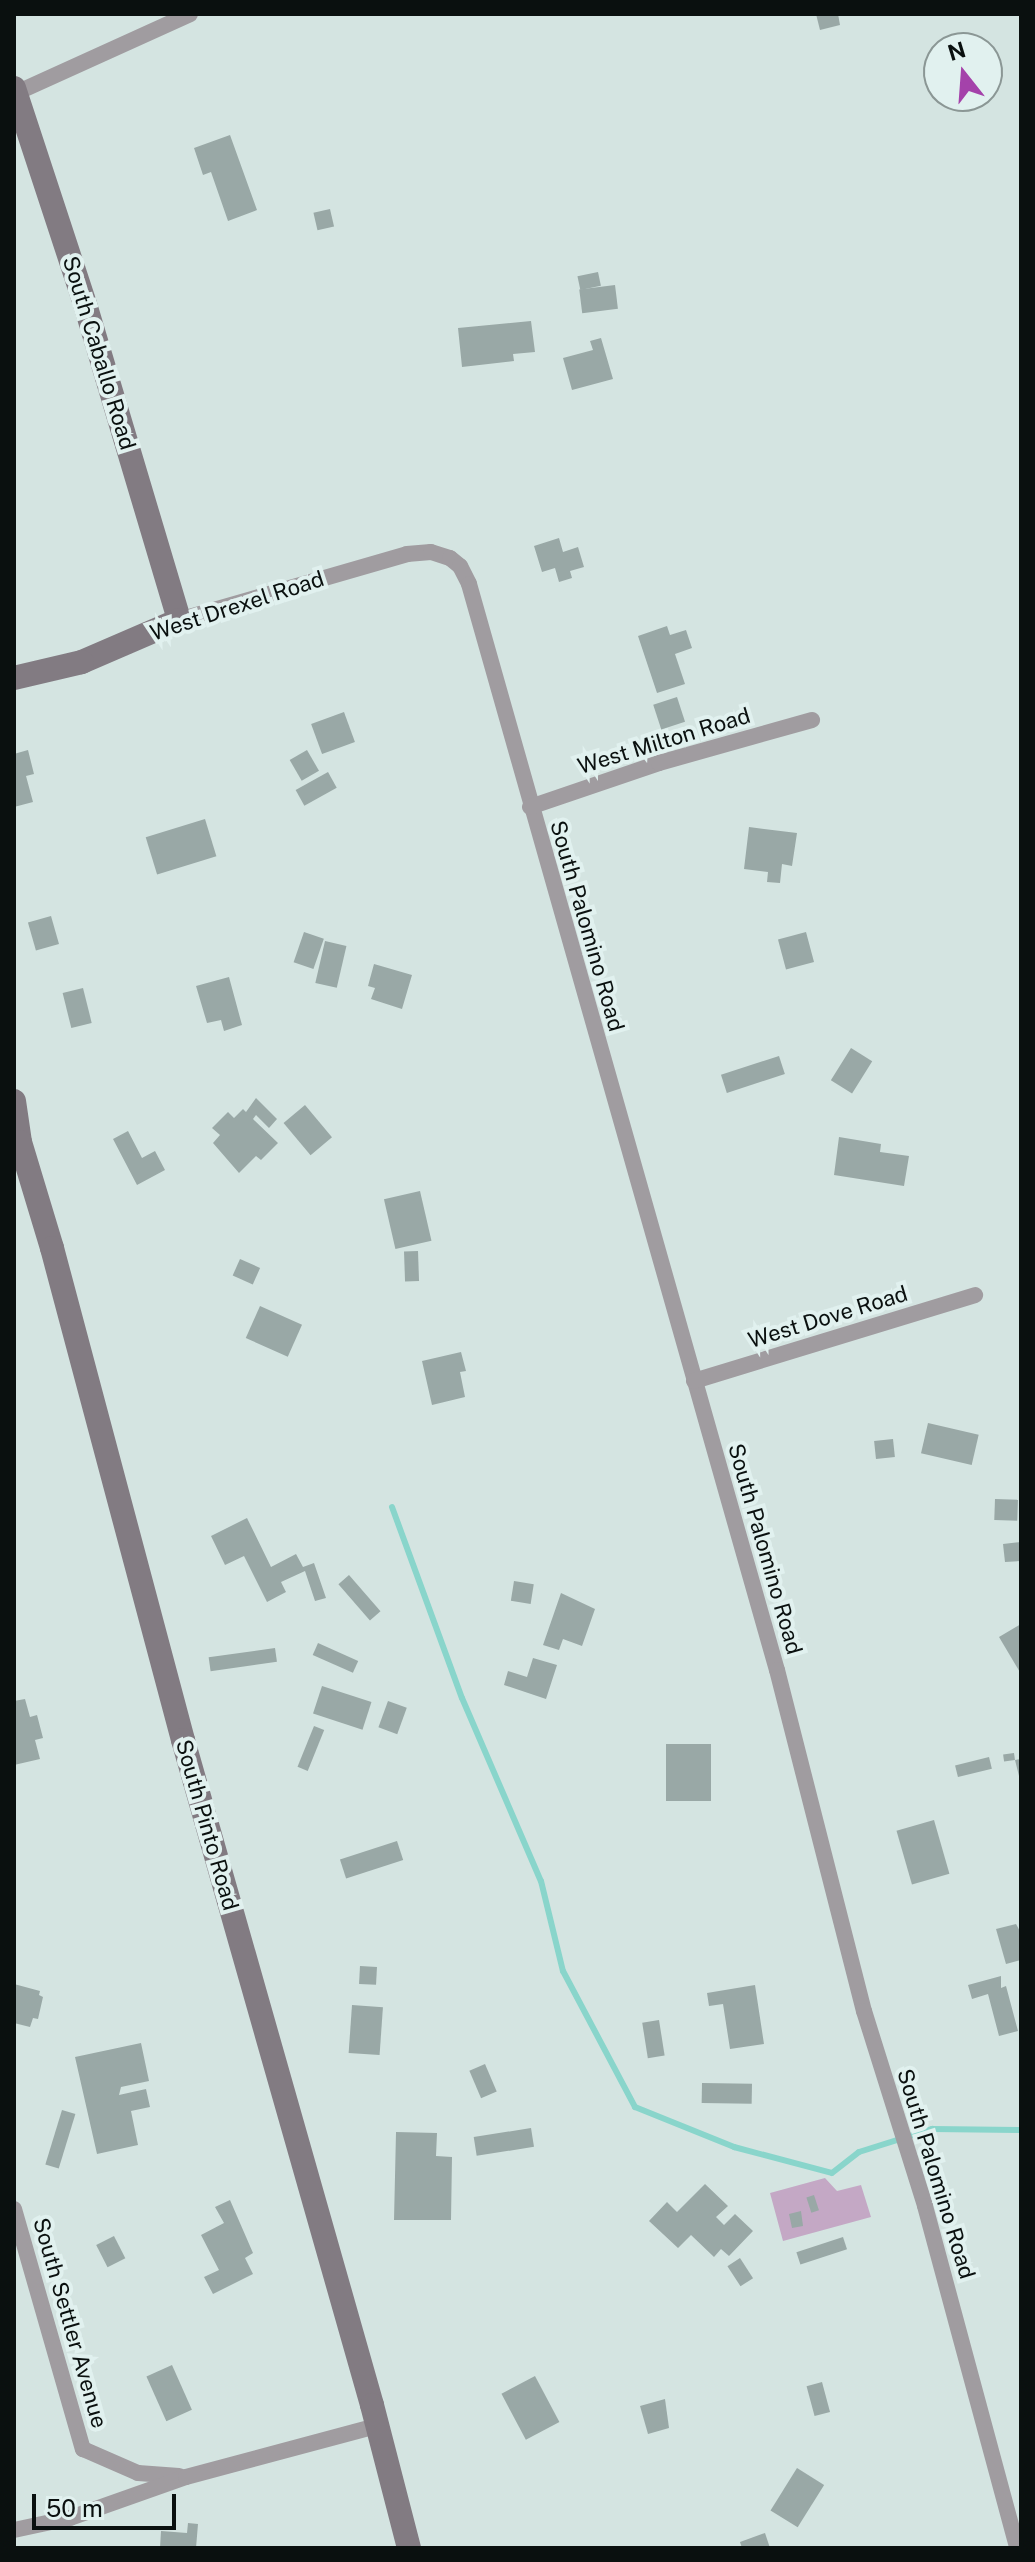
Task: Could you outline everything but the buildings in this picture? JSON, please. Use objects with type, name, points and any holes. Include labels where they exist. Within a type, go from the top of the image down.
[{"type":"street","points":[[15,90],[190,14]]},
{"type":"street","name":"South Caballo Road","points":[[15,90],[85,304],[179,620]]},
{"type":"street","name":"West Drexel Road","points":[[14,678],[82,662],[179,620],[407,554],[431,552],[460,566]]},
{"type":"street","name":"South Palomino Road","points":[[460,566],[469,584],[777,1670],[864,2011],[925,2206],[1017,2548]]},
{"type":"street","name":"West Milton Road","points":[[530,807],[659,763],[812,720]]},
{"type":"street","name":"South Pinto Road","points":[[14,1101],[20,1142],[183,1740],[409,2548]]},
{"type":"street","name":"West Dove Road","points":[[694,1381],[975,1295]]},
{"type":"street","name":"South Settler Avenue","points":[[14,2209],[83,2449],[138,2473],[186,2477]]},
{"type":"street","points":[[14,2530],[70,2518],[186,2477],[377,2426]]},
{"type":"shaded area","points":[[825,2178],[837,2191],[861,2185],[871,2217],[783,2241],[770,2193]]},
{"type":"waterway","points":[[392,1507],[462,1698],[541,1881],[563,1971],[635,2107],[734,2147],[832,2173],[859,2152],[932,2129],[1021,2130]]}]
